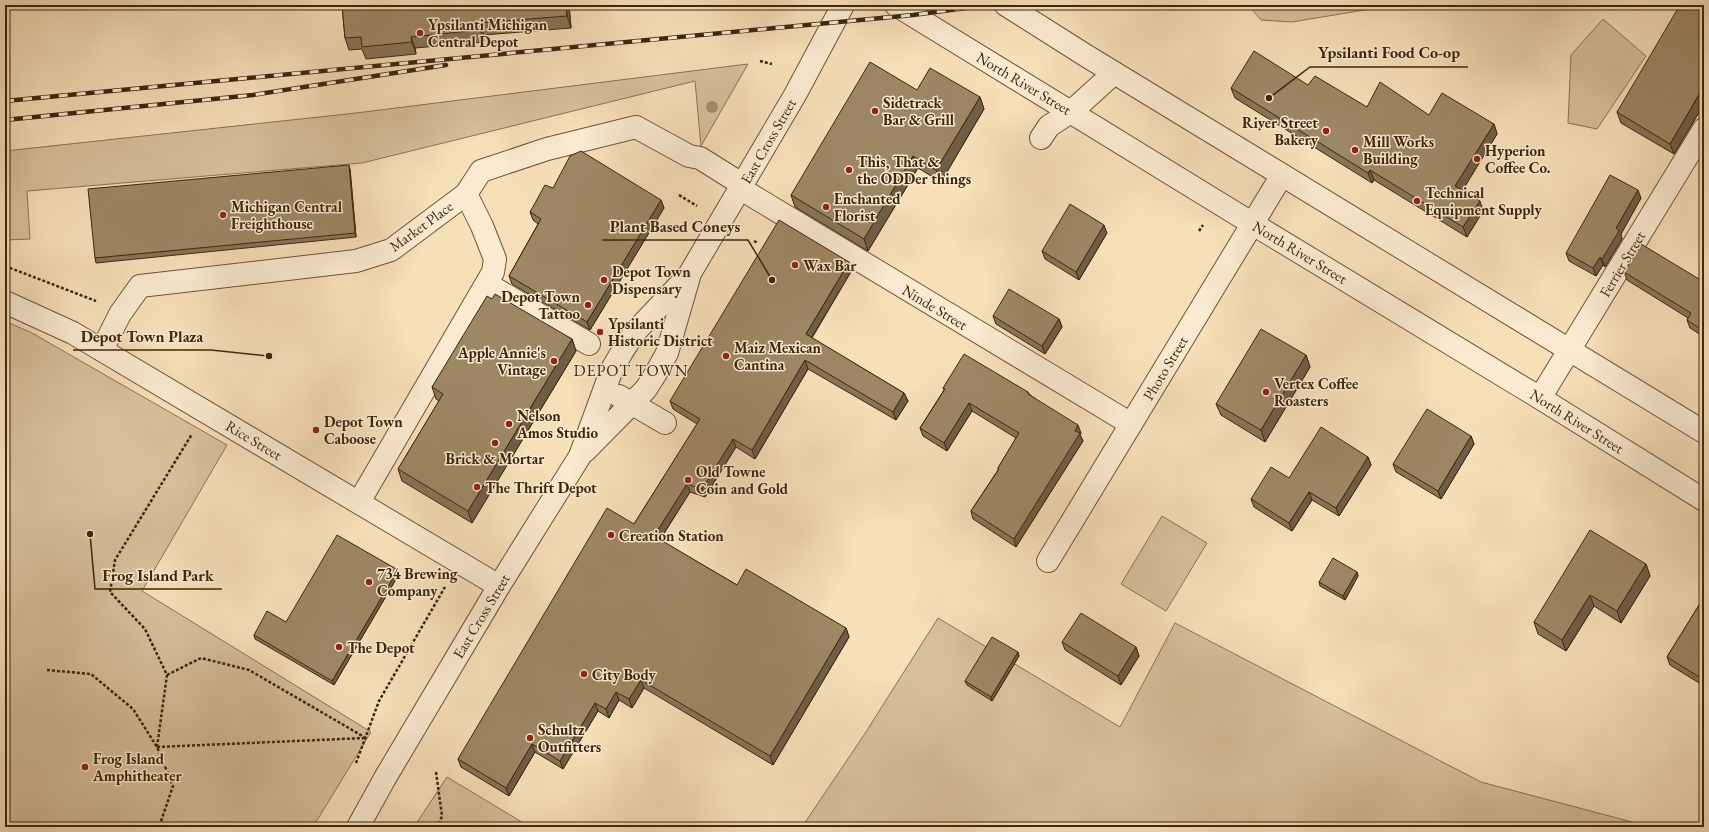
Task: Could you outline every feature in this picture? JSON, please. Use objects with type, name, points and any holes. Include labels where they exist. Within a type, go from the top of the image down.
[{"type":"street","name":"East Cross Street","points":[[358,827],[385,778],[499,586],[580,456],[612,369],[634,333],[689,275],[795,95],[843,5]]},
{"type":"street","name":"North River Street","points":[[896,5],[1540,398],[1704,500]]},
{"type":"street","points":[[1006,5],[1114,73],[1704,432]]},
{"type":"street","points":[[1041,138],[1049,126],[1071,112],[1114,73]]},
{"type":"street","name":"Market Place","points":[[102,350],[120,314],[140,286],[356,261],[391,250],[466,194],[481,171],[547,149],[636,127],[689,156],[700,158],[742,187]]},
{"type":"street","name":"Ferrier Street","points":[[1540,398],[1704,129]]},
{"type":"street","name":"Photo Street","points":[[1048,561],[1282,175]]},
{"type":"street","name":"Ninde Street","points":[[742,187],[1131,424]]},
{"type":"street","points":[[358,502],[493,272],[495,259],[485,231],[466,194]]},
{"type":"street","name":"East Cross Street","points":[[580,456],[646,389],[667,353],[689,275]]},
{"type":"street","points":[[487,284],[589,344]]},
{"type":"street","name":"Rice Street","points":[[5,302],[72,333],[102,350],[499,586]]},
{"type":"street","points":[[605,388],[665,423]]},
{"type":"path","points":[[760,61],[772,64]]},
{"type":"path","points":[[1259,130],[1264,121]]},
{"type":"path","points":[[679,195],[697,206]]},
{"type":"path","points":[[754,240],[758,243]]},
{"type":"path","points":[[5,266],[100,302]]},
{"type":"path","points":[[157,747],[167,675],[145,629],[110,592],[115,560],[194,432]]},
{"type":"path","points":[[356,763],[379,701],[445,587]]},
{"type":"path","points":[[167,675],[201,658],[249,670],[366,738]]},
{"type":"path","points":[[47,670],[91,674],[133,709],[157,747],[173,786],[159,827]]},
{"type":"path","points":[[157,747],[366,738]]},
{"type":"path","points":[[436,772],[442,816],[438,827]]},
{"type":"shaded area","points":[[1248,5],[1395,5],[1292,22],[1261,20]]},
{"type":"shaded area","points":[[1603,19],[1646,56],[1597,129],[1568,123],[1571,55]]},
{"type":"shaded area","points":[[748,64],[701,146],[695,81],[362,163],[27,191],[30,239],[5,240],[5,151],[356,113]]},
{"type":"shaded area","points":[[5,321],[32,333],[227,445],[142,591],[371,732],[313,827],[5,827]]},
{"type":"shaded area","points":[[1162,516],[1207,543],[1166,611],[1121,584]]},
{"type":"shaded area","points":[[938,618],[1120,727],[1175,623],[1481,782],[1651,827],[802,827],[864,735]]},
{"type":"shaded area","points":[[447,777],[530,827],[414,827]]},
{"type":"building","name":"Ypsilanti Michigan Central Depot","points":[[342,5],[566,5],[567,16],[480,23],[480,30],[411,37],[412,42],[362,47],[361,37],[345,38]]},
{"type":"building","points":[[1680,5],[1704,5],[1704,86],[1670,144],[1617,112]]},
{"type":"building","points":[[1254,51],[1308,85],[1315,76],[1367,107],[1380,82],[1429,115],[1442,93],[1494,124],[1455,186],[1480,201],[1463,227],[1370,170],[1368,173],[1231,88]]},
{"type":"building","points":[[870,62],[917,90],[930,68],[980,97],[936,170],[913,156],[864,239],[791,195]]},
{"type":"building","points":[[581,151],[661,200],[587,322],[509,276],[541,219],[530,212],[545,185],[553,188],[570,156]]},
{"type":"building","name":"Michigan Central Freighthouse","points":[[349,165],[355,233],[95,258],[88,189]]},
{"type":"building","points":[[1610,175],[1638,190],[1616,228],[1619,231],[1602,259],[1600,257],[1593,268],[1566,253]]},
{"type":"building","points":[[1070,204],[1104,225],[1076,272],[1042,251]]},
{"type":"building","points":[[779,220],[849,262],[806,334],[904,393],[893,412],[805,360],[752,450],[733,439],[702,489],[687,484],[654,536],[737,585],[746,569],[846,628],[770,756],[641,680],[629,699],[616,692],[606,709],[595,703],[560,761],[532,744],[506,788],[458,759],[607,508],[634,524],[700,419],[670,401]]},
{"type":"building","points":[[1641,244],[1704,282],[1704,331],[1687,320],[1691,313],[1624,272]]},
{"type":"building","points":[[1009,289],[1059,319],[1042,346],[993,316]]},
{"type":"building","points":[[495,294],[572,339],[468,511],[398,469],[443,394],[432,387],[487,296],[492,299]]},
{"type":"building","points":[[1261,329],[1306,355],[1261,430],[1216,404]]},
{"type":"building","points":[[964,354],[1028,392],[1028,394],[1078,425],[1075,431],[1080,433],[1014,539],[971,511],[999,469],[998,468],[1019,433],[969,403],[944,443],[920,428],[945,389],[943,388]]},
{"type":"building","points":[[1427,409],[1471,436],[1438,491],[1393,464]]},
{"type":"building","points":[[1321,427],[1368,457],[1336,508],[1309,492],[1289,523],[1251,499],[1271,467],[1289,478]]},
{"type":"building","points":[[1590,530],[1646,564],[1617,611],[1590,595],[1562,640],[1534,622]]},
{"type":"building","points":[[337,535],[398,570],[332,681],[254,635],[267,611],[286,622]]},
{"type":"building","points":[[1333,558],[1357,572],[1343,596],[1319,582]]},
{"type":"building","points":[[1704,597],[1704,680],[1667,657]]},
{"type":"building","points":[[1081,613],[1136,647],[1118,676],[1062,642]]},
{"type":"building","points":[[992,637],[1018,652],[991,697],[965,681]]},
{"type":"building","points":[[1704,756],[1704,763],[1701,762]]},
{"type":"railway","points":[[5,101],[913,15],[988,5]]},
{"type":"railway","points":[[5,120],[253,95],[446,65]]},
{"type":"place","name":"Ypsilanti Michigan Central Depot","points":[[420,33]]},
{"type":"place","name":"Ypsilanti Food Co-op","points":[[1269,98]]},
{"type":"place","name":"Sidetrack Bar & Grill","points":[[875,111]]},
{"type":"place","name":"River Street Bakery","points":[[1326,131]]},
{"type":"place","name":"Mill Works Building","points":[[1355,150]]},
{"type":"place","name":"Hyperion Coffee Co.","points":[[1477,159]]},
{"type":"place","name":"This, That & the ODDer things","points":[[849,170]]},
{"type":"place","name":"Technical Equipment Supply","points":[[1417,201]]},
{"type":"place","name":"Enchanted Florist","points":[[826,207]]},
{"type":"place","name":"Michigan Central Freighthouse","points":[[223,215]]},
{"type":"place","name":"Wax Bar","points":[[795,265]]},
{"type":"place","name":"Depot Town Dispensary","points":[[604,280]]},
{"type":"place","name":"Plant Based Coneys","points":[[772,280]]},
{"type":"place","name":"Depot Town Tattoo","points":[[588,305]]},
{"type":"place","name":"Ypsilanti Historic District","points":[[600,332]]},
{"type":"place","name":"Depot Town Plaza","points":[[269,356]]},
{"type":"place","name":"Maiz Mexican Cantina","points":[[726,356]]},
{"type":"place","name":"Apple Annie's Vintage","points":[[554,361]]},
{"type":"place","name":"Vertex Coffee Roasters","points":[[1266,392]]},
{"type":"place","name":"Nelson Amos Studio","points":[[509,424]]},
{"type":"place","name":"Depot Town Caboose","points":[[316,430]]},
{"type":"place","name":"Brick & Mortar","points":[[495,443]]},
{"type":"place","name":"Old Towne Coin and Gold","points":[[688,480]]},
{"type":"place","name":"The Thrift Depot","points":[[477,487]]},
{"type":"place","name":"Frog Island Park","points":[[90,534]]},
{"type":"place","name":"Creation Station","points":[[611,535]]},
{"type":"place","name":"734 Brewing Company","points":[[369,582]]},
{"type":"place","name":"The Depot","points":[[339,647]]},
{"type":"place","name":"City Body","points":[[584,674]]},
{"type":"place","name":"Schultz Outfitters","points":[[530,738]]},
{"type":"place","name":"Frog Island Amphitheater","points":[[85,767]]},
{"type":"district","name":"DEPOT TOWN","points":[[631,370]]}]
